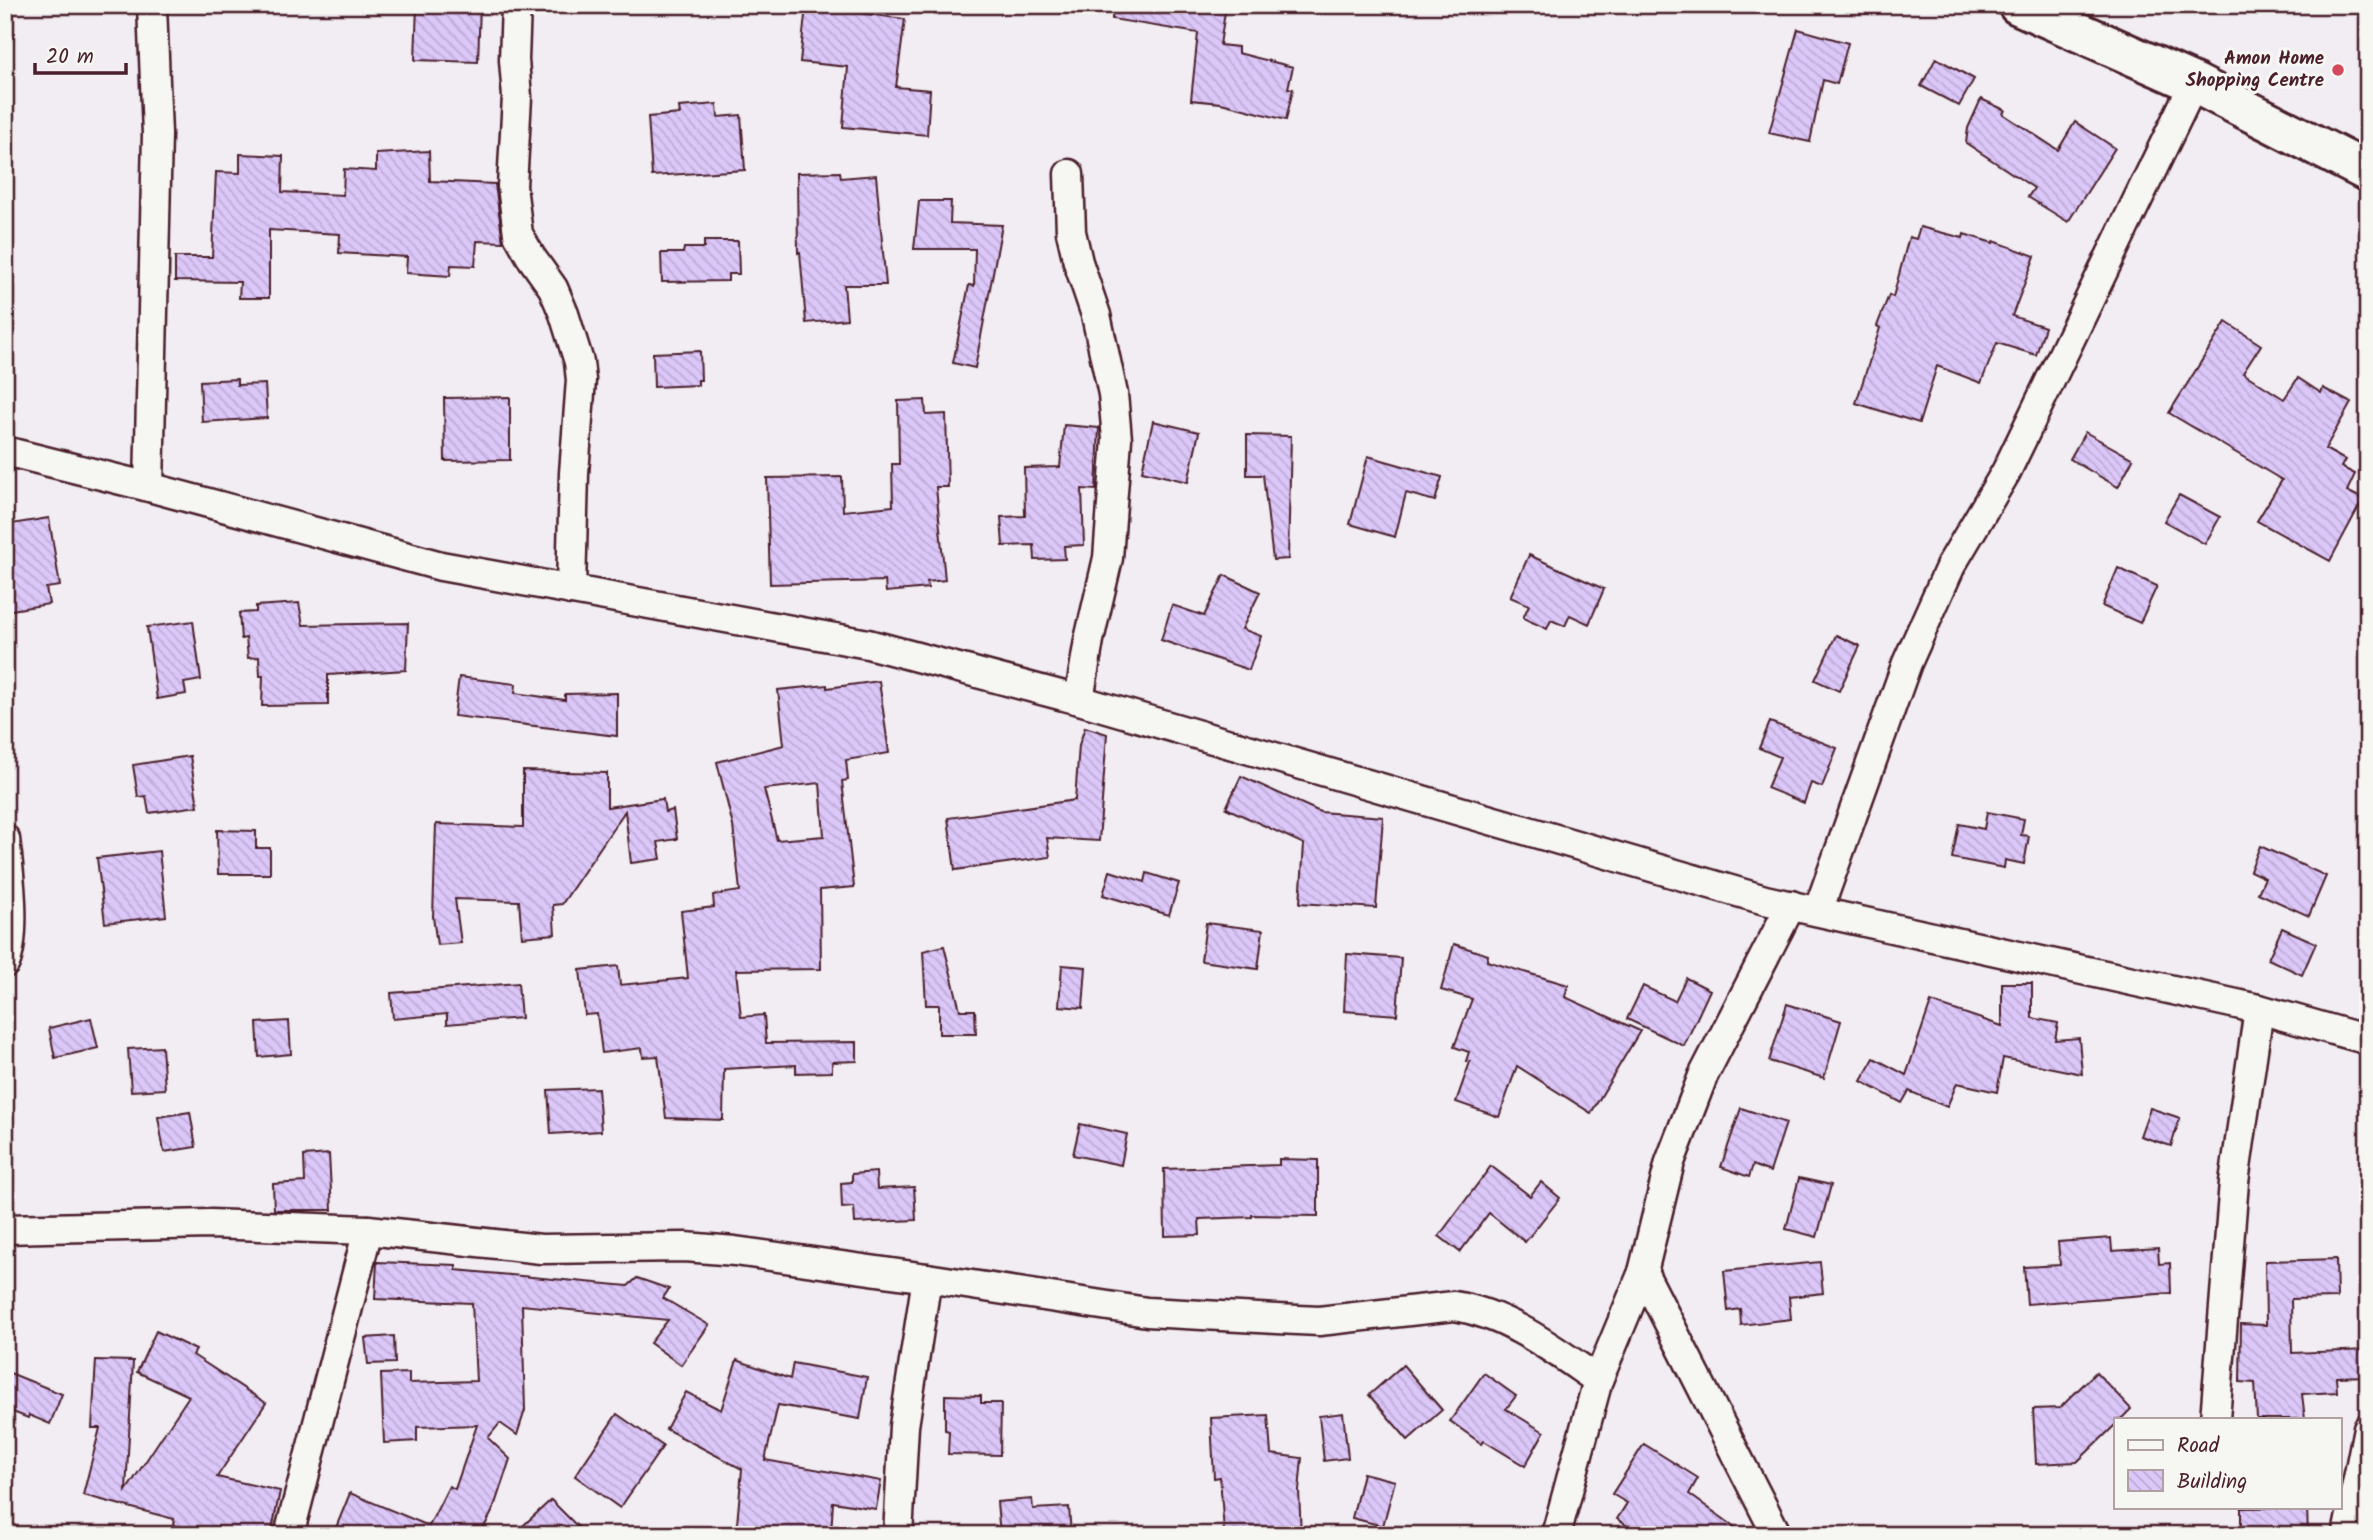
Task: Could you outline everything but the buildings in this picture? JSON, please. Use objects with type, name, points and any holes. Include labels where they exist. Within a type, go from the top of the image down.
[{"type":"main road","points":[[2018,5],[2194,83],[2368,172]]},
{"type":"street","points":[[149,487],[157,134],[152,5]]},
{"type":"street","points":[[516,5],[514,60],[517,97],[512,186],[518,233],[553,288],[579,362],[581,380],[573,473],[570,590]]},
{"type":"street","points":[[1556,1535],[1598,1380],[1643,1272],[1670,1162],[1703,1076],[1805,908],[1907,663],[1951,565],[2006,472],[2194,83]]},
{"type":"street","points":[[1069,174],[1071,232],[1078,262],[1097,316],[1114,394],[1117,427],[1108,558],[1089,640],[1079,700]]},
{"type":"street","points":[[5,451],[441,566],[868,644],[1079,700],[1765,900],[2259,1009],[2368,1040]]},
{"type":"street","points":[[5,839],[9,867],[11,939],[5,963]]},
{"type":"street","points":[[2216,1418],[2234,1182],[2259,1009]]},
{"type":"street","points":[[5,1229],[210,1224],[368,1230],[541,1249],[685,1247],[735,1251],[927,1278],[1147,1312],[1238,1317],[1319,1321],[1454,1306],[1474,1309],[1514,1327],[1598,1380]]},
{"type":"street","points":[[289,1535],[368,1230]]},
{"type":"street","points":[[1643,1272],[1777,1535]]},
{"type":"street","points":[[898,1535],[904,1426],[927,1278]]},
{"type":"street","points":[[2347,1535],[2368,1428]]},
{"type":"place","name":"Amon Home Shopping Centre","points":[[2338,70]]}]
